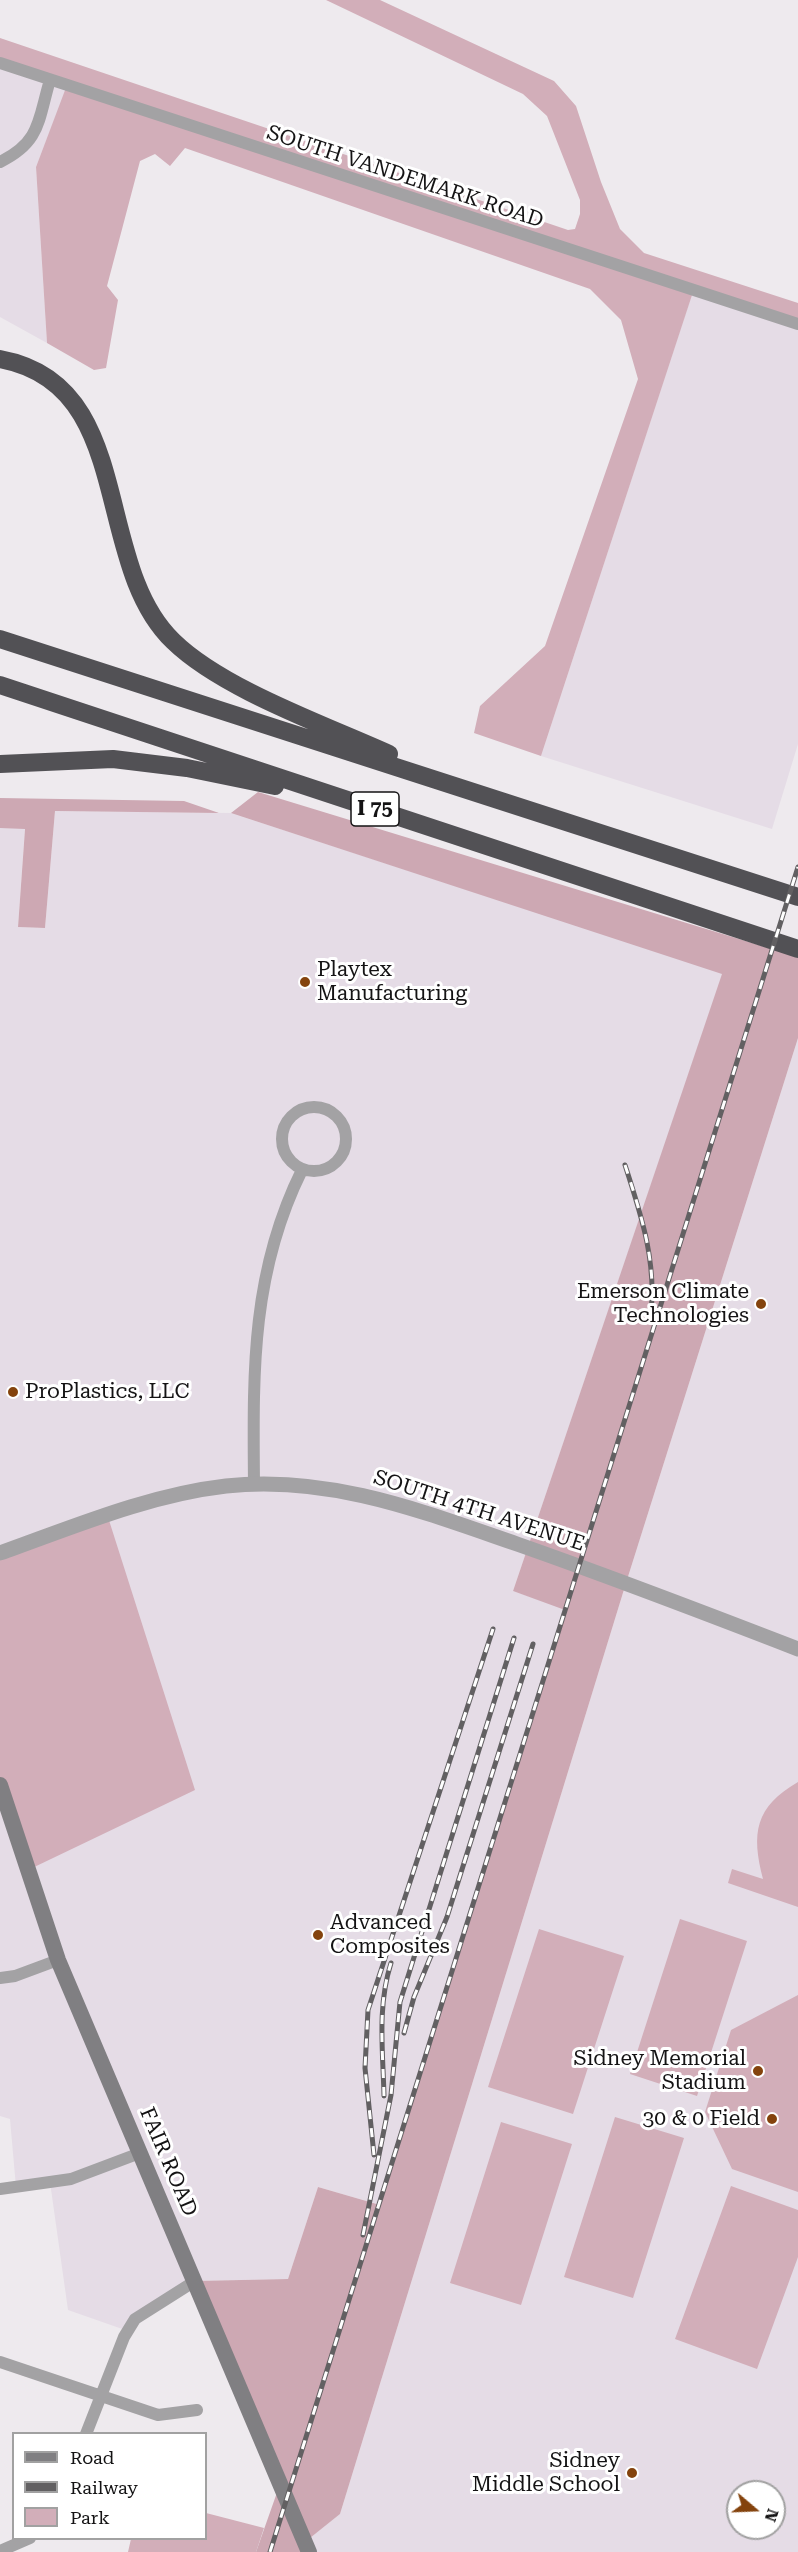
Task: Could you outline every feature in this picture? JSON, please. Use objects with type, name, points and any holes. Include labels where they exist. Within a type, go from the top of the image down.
[{"type":"highway","points":[[0,359],[24,363],[50,379],[75,403],[86,418],[100,454],[127,554],[146,603],[171,640],[200,664],[275,703],[412,764],[530,810]]},
{"type":"highway","name":"I 75","points":[[0,639],[798,897]]},
{"type":"highway","name":"I 75","points":[[0,685],[798,949]]},
{"type":"highway","points":[[0,764],[113,759],[187,768],[279,787],[474,842]]},
{"type":"main road","name":"FAIR ROAD","points":[[0,1785],[58,1960],[307,2547]]},
{"type":"street","name":"SOUTH VANDEMARK ROAD","points":[[0,63],[604,263],[798,324]]},
{"type":"street","points":[[0,162],[25,147],[33,138],[50,80]]},
{"type":"street","points":[[315,1106],[325,1108],[334,1113],[343,1124],[346,1137],[345,1147],[333,1165],[313,1172],[303,1170],[292,1164],[285,1154],[281,1143],[282,1130],[295,1112],[315,1106]]},
{"type":"street","points":[[254,1484],[254,1349],[271,1248],[303,1170]]},
{"type":"street","name":"SOUTH 4TH AVENUE","points":[[0,1553],[141,1504],[224,1486],[254,1484],[368,1494],[545,1554],[798,1649]]},
{"type":"street","points":[[0,1978],[15,1976],[58,1960]]},
{"type":"street","points":[[0,2189],[71,2179],[140,2153]]},
{"type":"street","points":[[87,2432],[124,2337],[135,2319],[195,2281]]},
{"type":"street","points":[[0,2362],[159,2415],[197,2410]]},
{"type":"street","points":[[2,2549],[25,2540]]},
{"type":"shaded area","points":[[0,63],[68,85],[36,167],[47,343],[0,317]]},
{"type":"shaded area","points":[[693,291],[798,324],[798,744],[772,829],[541,756]]},
{"type":"shaded area","points":[[258,792],[798,957],[798,1038],[626,1583],[340,2514],[305,2542],[301,2552],[256,2552],[280,2484],[195,2281],[288,2279],[318,2187],[380,2205],[565,1610],[513,1591],[722,974],[231,813]]},
{"type":"shaded area","points":[[0,798],[184,801],[219,813],[55,811],[45,928],[18,927],[25,829],[0,828]]},
{"type":"shaded area","points":[[55,811],[231,813],[723,973],[513,1591],[566,1609],[380,2205],[318,2187],[288,2279],[195,2281],[128,2331],[68,2310],[50,2182],[16,2187],[10,2119],[0,2116],[0,828],[25,828],[18,927],[45,928]]},
{"type":"shaded area","points":[[798,1038],[798,2552],[309,2552],[305,2542],[340,2514],[626,1583]]},
{"type":"green space","points":[[326,0],[380,0],[554,81],[576,106],[601,182],[620,229],[644,253],[798,303],[798,324],[693,292],[541,756],[474,733],[480,706],[545,646],[638,379],[621,320],[590,289],[185,148],[170,166],[155,154],[140,161],[107,286],[118,300],[106,368],[94,370],[47,343],[36,167],[67,85],[0,63],[0,38],[568,230],[575,229],[580,214],[580,200],[547,116],[523,94]]},
{"type":"green space","points":[[107,1514],[195,1790],[28,1870],[0,1785],[0,1553]]},
{"type":"green space","points":[[798,1782],[798,1907],[728,1883],[732,1869],[763,1879],[757,1848],[760,1823],[773,1801]]},
{"type":"green space","points":[[680,1919],[747,1941],[697,2096],[630,2074]]},
{"type":"green space","points":[[539,1929],[624,1956],[573,2114],[488,2087]]},
{"type":"green space","name":"Sidney Memorial Stadium","points":[[798,1995],[798,2192],[732,2169],[705,2112],[731,2030]]},
{"type":"green space","points":[[615,2117],[684,2138],[633,2298],[564,2277]]},
{"type":"green space","points":[[501,2122],[572,2144],[521,2305],[450,2283]]},
{"type":"green space","points":[[731,2186],[798,2210],[798,2257],[757,2369],[675,2339]]},
{"type":"green space","points":[[207,2513],[264,2528],[256,2552],[128,2552],[131,2540],[207,2540]]},
{"type":"railway","points":[[270,2552],[798,867]]},
{"type":"railway","points":[[625,1165],[647,1242],[652,1281],[650,1321]]},
{"type":"railway","points":[[374,2155],[365,2068],[368,2010],[493,1629]]},
{"type":"railway","points":[[363,2235],[391,2095],[400,2002],[514,1638]]},
{"type":"railway","points":[[404,2033],[414,1997],[447,1917],[533,1644]]},
{"type":"railway","points":[[384,2096],[382,2013],[391,1963]]},
{"type":"place","name":"Playtex Manufacturing","points":[[305,982]]},
{"type":"place","name":"Emerson Climate Technologies","points":[[761,1304]]},
{"type":"place","name":"ProPlastics, LLC","points":[[13,1392]]},
{"type":"place","name":"Advanced Composites","points":[[318,1935]]},
{"type":"place","name":"Sidney Memorial Stadium","points":[[758,2071]]},
{"type":"place","name":"30 & 0 Field","points":[[772,2119]]},
{"type":"place","name":"Sidney Middle School","points":[[632,2473]]}]
